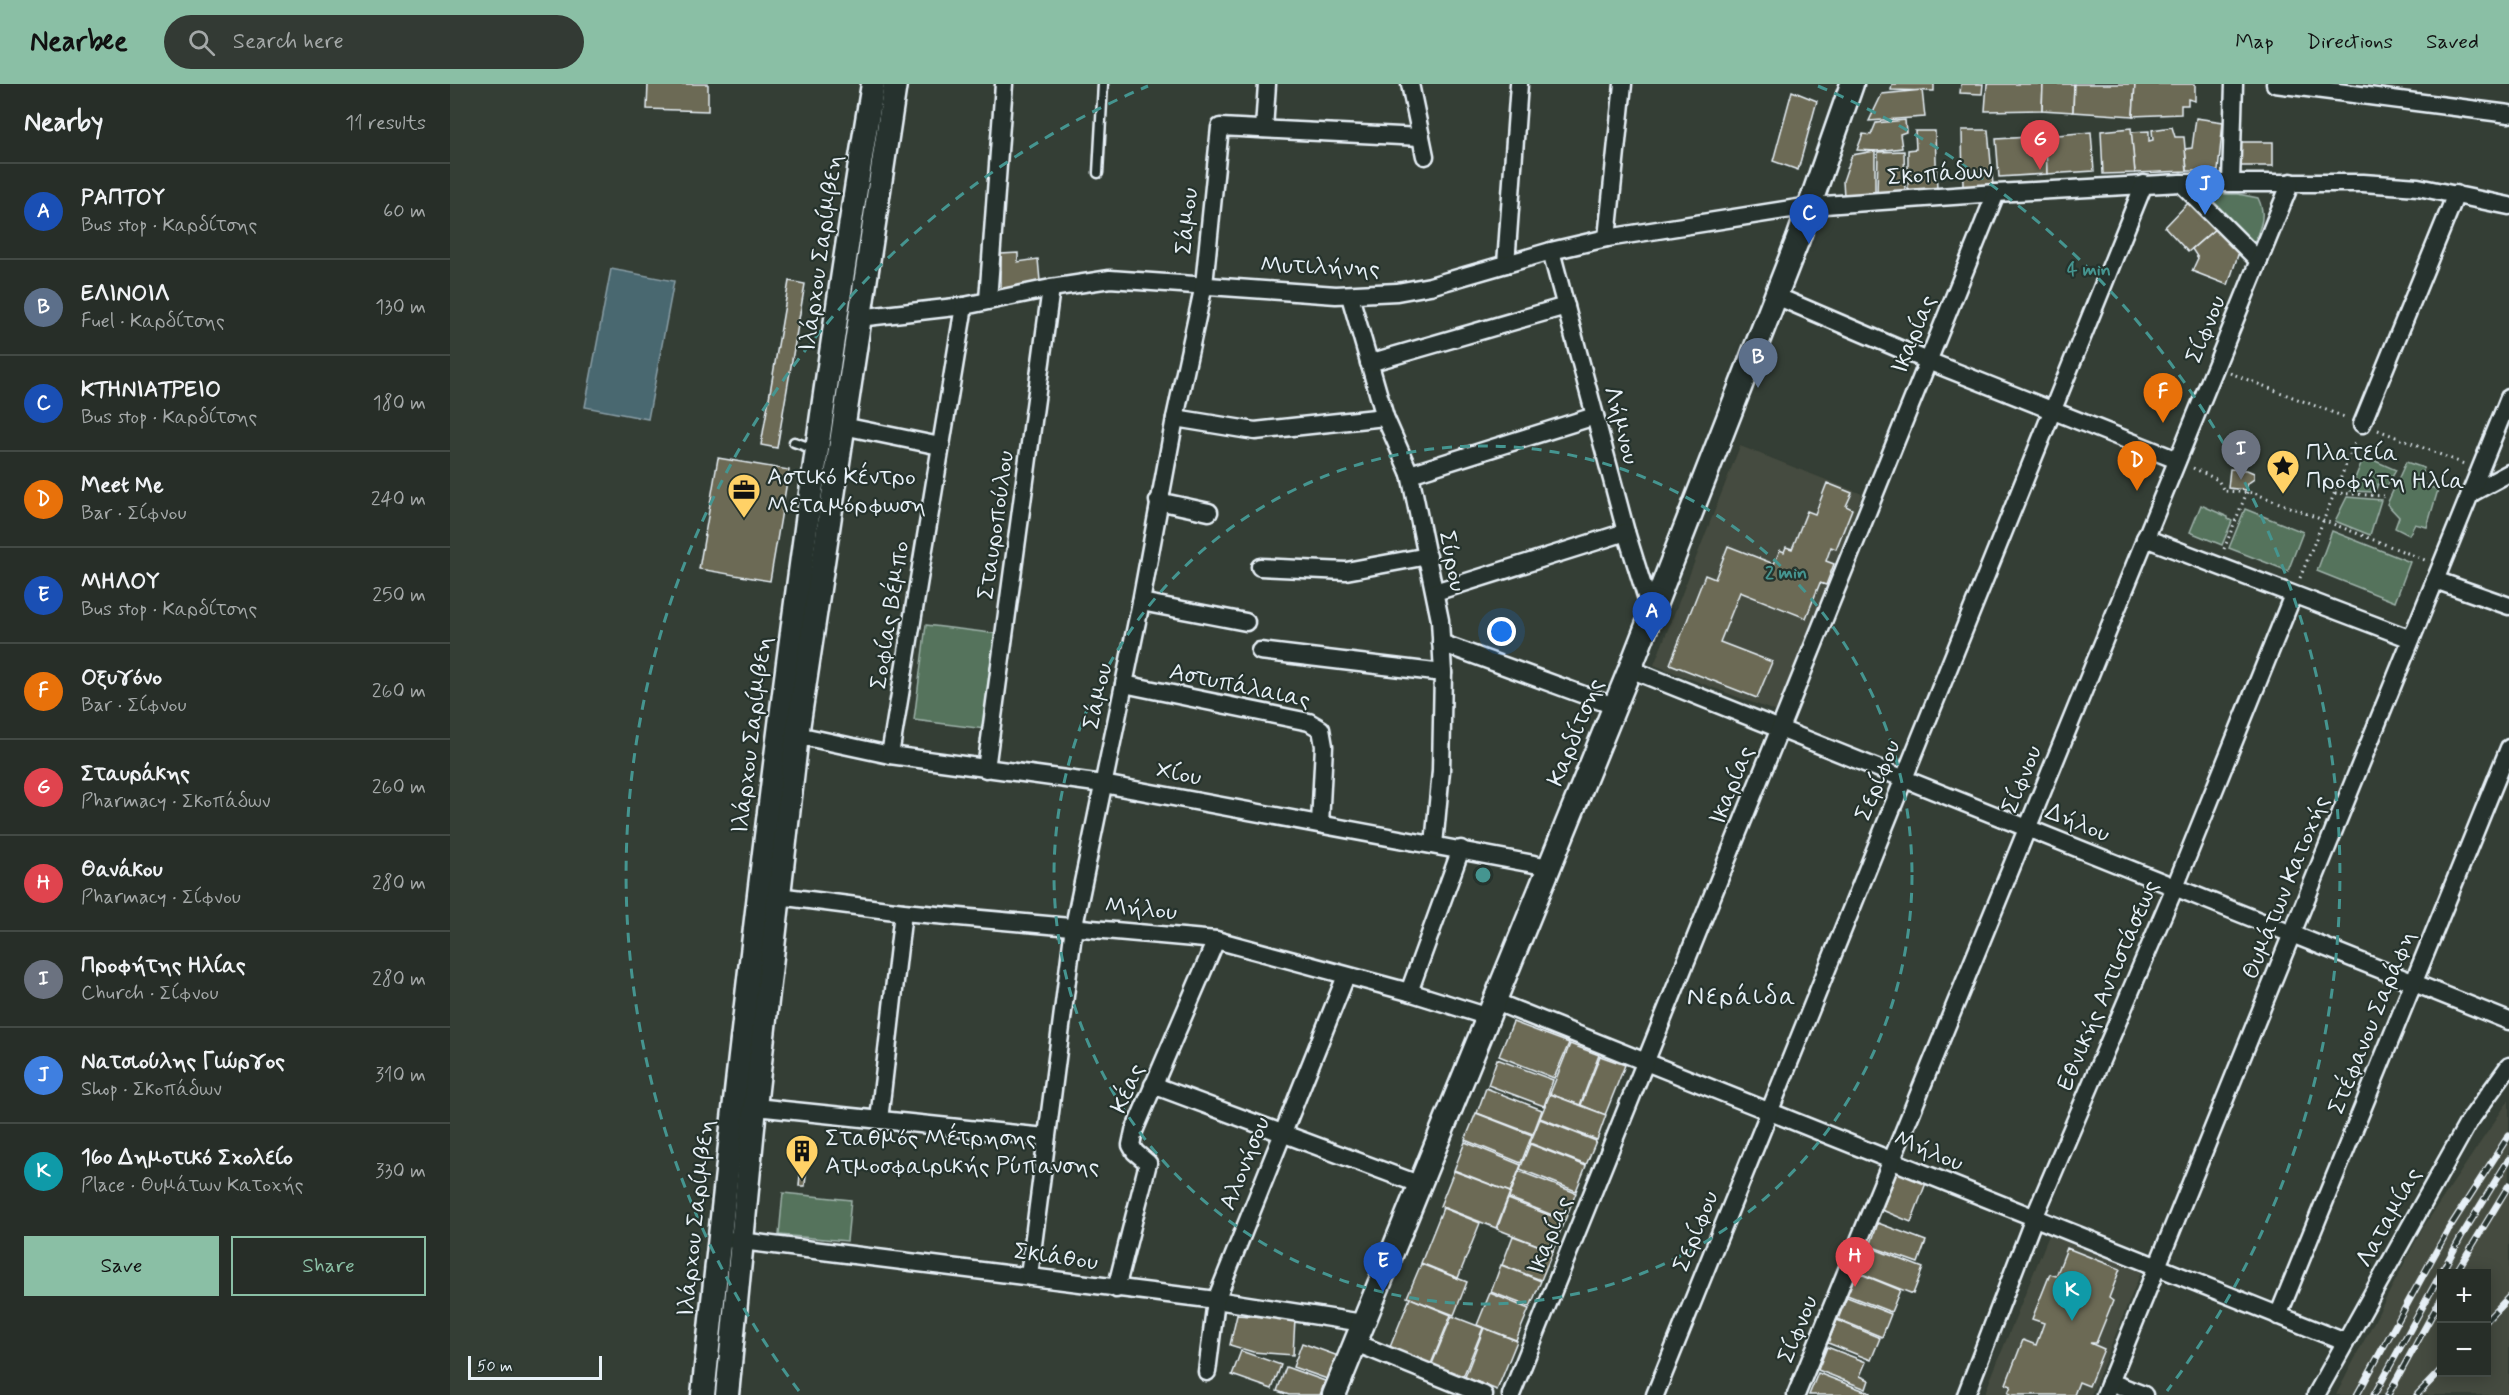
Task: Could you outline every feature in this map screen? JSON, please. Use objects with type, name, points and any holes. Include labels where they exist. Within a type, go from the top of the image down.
[{"type":"main road","name":"Ιλάρχου Σαρίμβεη","points":[[703,1395],[776,742],[817,450],[873,84]]},
{"type":"main road","name":"Ιλάρχου Σαρίμβεη","points":[[728,1395],[755,1107],[797,735],[895,84]]},
{"type":"main road","name":"Καρδίτσης","points":[[1334,1395],[1630,669],[1776,296],[1852,84]]},
{"type":"street","points":[[988,300],[1004,84]]},
{"type":"street","points":[[1267,84],[1264,129],[1421,137]]},
{"type":"street","points":[[1410,84],[1425,156]]},
{"type":"street","points":[[1506,264],[1519,84]]},
{"type":"street","points":[[1607,238],[1623,84]]},
{"type":"street","points":[[2231,182],[2234,84]]},
{"type":"street","points":[[2275,84],[2509,114]]},
{"type":"street","name":"Σάμου","points":[[1029,1276],[1074,926],[1141,602],[1158,501],[1204,285],[1220,127],[1264,129]]},
{"type":"street","name":"Σκοπάδων","points":[[1810,206],[2144,184],[2231,182],[2397,185],[2456,194],[2509,206]]},
{"type":"street","name":"Σίφνου","points":[[1796,1395],[2291,182]]},
{"type":"street","points":[[2181,183],[2259,261]]},
{"type":"street","name":"Σερίφου","points":[[1655,1395],[2144,184]]},
{"type":"street","name":"Ικαρίας","points":[[1511,1395],[1996,193]]},
{"type":"street","points":[[2362,424],[2456,194]]},
{"type":"street","name":"Μυτιλήνης","points":[[858,318],[964,306],[1051,288],[1110,279],[1350,296],[1430,286],[1551,250],[1607,238],[1810,206]]},
{"type":"street","name":"Λήμνου","points":[[1551,250],[1626,532],[1651,612]]},
{"type":"street","name":"Σταυροπούλου","points":[[986,768],[1051,288]]},
{"type":"street","name":"Σύρου","points":[[1350,296],[1385,417],[1410,474],[1435,592],[1443,673],[1441,771],[1434,845]]},
{"type":"street","points":[[1776,296],[1928,361],[2177,460]]},
{"type":"street","name":"Σοφίας Βέμπο","points":[[890,755],[964,306]]},
{"type":"street","points":[[1369,363],[1566,306]]},
{"type":"street","name":"Θυμάτων Κατοχής","points":[[2107,1388],[2509,398]]},
{"type":"street","points":[[1410,474],[1595,416]]},
{"type":"street","points":[[1175,418],[1255,431],[1385,417]]},
{"type":"street","points":[[843,426],[940,446]]},
{"type":"street","points":[[2470,494],[2509,473]]},
{"type":"street","points":[[1158,501],[1209,512]]},
{"type":"street","points":[[1435,592],[1626,532]]},
{"type":"street","points":[[2145,538],[2411,639]]},
{"type":"street","points":[[1260,567],[1346,571],[1428,556]]},
{"type":"street","points":[[2438,573],[2509,606]]},
{"type":"street","name":"Εθνικής Αντιστάσεως","points":[[1966,1395],[2034,1218],[2175,887],[2293,595]]},
{"type":"street","points":[[1141,602],[1246,622]]},
{"type":"street","points":[[1441,643],[1614,706]]},
{"type":"street","points":[[1260,651],[1443,673]]},
{"type":"street","name":"Δήλου","points":[[1630,669],[2509,1021]]},
{"type":"street","name":"Αστυπάλαιας","points":[[1124,684],[1309,722],[1321,729],[1324,746],[1320,824]]},
{"type":"street","name":"Χίου","points":[[797,735],[890,755],[1103,784],[1550,867]]},
{"type":"street","name":"Στέφανου Σαράφη","points":[[2278,1316],[2509,747]]},
{"type":"street","points":[[1408,992],[1461,849]]},
{"type":"street","name":"Μήλου","points":[[778,896],[903,912],[1216,940],[1408,992],[1492,1009],[1646,1062],[2344,1342]]},
{"type":"street","points":[[879,1120],[903,912]]},
{"type":"street","name":"Κέας","points":[[1116,1289],[1149,1163],[1135,1152],[1131,1145],[1134,1131],[1216,940]]},
{"type":"street","name":"Αλονήσου","points":[[1207,1372],[1216,1300],[1346,976]]},
{"type":"street","name":"Λαταμίας","points":[[2316,1395],[2468,1123],[2509,1066]]},
{"type":"street","points":[[1154,1085],[1421,1185]]},
{"type":"street","points":[[755,1107],[1046,1137]]},
{"type":"street","name":"Σκιάθου","points":[[719,1238],[1216,1300],[1359,1333],[1484,1395]]},
{"type":"street","points":[[2107,1388],[2144,1395]]},
{"type":"lane","points":[[1098,172],[1103,84]]},
{"type":"lane","points":[[794,442],[817,450]]},
{"type":"path","points":[[2293,595],[2362,424]]},
{"type":"path","points":[[2177,460],[2218,480],[2224,491],[2254,493],[2324,519],[2438,573]]},
{"type":"path","points":[[2217,566],[2247,492]]},
{"type":"path","points":[[2335,493],[2384,496]]},
{"type":"shaded area","points":[[1740,446],[1862,494],[1777,712],[1654,665]]},
{"type":"shaded area","points":[[2509,1100],[2509,1395],[2336,1395],[2422,1229]]},
{"type":"shaded area","points":[[2049,1235],[2141,1272],[2091,1395],[1984,1395]]},
{"type":"green space","points":[[2202,194],[2238,194],[2258,198],[2262,216],[2253,245]]},
{"type":"green space","points":[[2364,456],[2396,470],[2387,486],[2378,484],[2375,492],[2350,491]]},
{"type":"green space","points":[[2406,462],[2424,468],[2419,482],[2438,490],[2427,527],[2415,524],[2409,535],[2395,528],[2399,517],[2387,504]]},
{"type":"green space","points":[[2347,497],[2381,500],[2370,535],[2335,521]]},
{"type":"green space","points":[[2201,505],[2232,521],[2222,545],[2190,532]]},
{"type":"green space","points":[[2245,509],[2303,532],[2288,571],[2229,548]]},
{"type":"green space","points":[[2332,531],[2410,562],[2395,602],[2317,571]]},
{"type":"green space","points":[[926,625],[999,634],[985,729],[914,720]]},
{"type":"green space","points":[[783,1193],[851,1200],[847,1241],[779,1235]]},
{"type":"water","points":[[611,269],[674,281],[648,419],[585,407]]},
{"type":"building","points":[[648,84],[708,84],[708,111],[647,109]]},
{"type":"building","points":[[1892,84],[1934,84],[1934,91],[1891,90]]},
{"type":"building","points":[[1961,84],[1983,84],[1982,94],[1960,93]]},
{"type":"building","points":[[1987,84],[2043,84],[2042,110],[1985,111]]},
{"type":"building","points":[[2043,84],[2074,84],[2073,112],[2042,110]]},
{"type":"building","points":[[2074,84],[2135,84],[2133,116],[2073,112]]},
{"type":"building","points":[[2135,84],[2195,84],[2195,101],[2188,99],[2188,105],[2181,105],[2181,114],[2133,116]]},
{"type":"building","points":[[1922,90],[1925,117],[1869,121],[1882,94]]},
{"type":"building","points":[[1792,91],[1817,101],[1798,170],[1773,161]]},
{"type":"building","points":[[2196,118],[2223,122],[2218,171],[2187,171],[2185,149],[2192,148]]},
{"type":"building","points":[[1905,120],[1906,132],[1900,134],[1902,148],[1877,151],[1857,150],[1863,134],[1871,135],[1876,123]]},
{"type":"building","points":[[2046,126],[2047,174],[1999,177],[1996,139],[2029,137],[2029,127]]},
{"type":"building","points":[[2172,127],[2175,137],[2184,137],[2187,171],[2135,173],[2131,132],[2149,131],[2149,141],[2153,140],[2152,130]]},
{"type":"building","points":[[2131,128],[2135,173],[2103,174],[2101,131]]},
{"type":"building","points":[[1962,130],[1988,130],[1993,185],[1963,186]]},
{"type":"building","points":[[1915,131],[1935,131],[1937,190],[1908,192],[1908,150],[1916,149]]},
{"type":"building","points":[[2091,132],[2094,171],[2047,174],[2046,136]]},
{"type":"building","points":[[2239,142],[2273,142],[2273,166],[2238,166]]},
{"type":"building","points":[[1875,151],[1875,194],[1844,196],[1843,181],[1852,155]]},
{"type":"building","points":[[1904,151],[1905,192],[1877,194],[1878,152]]},
{"type":"building","points":[[2188,203],[2215,229],[2188,252],[2165,227]]},
{"type":"building","points":[[2215,229],[2239,252],[2228,285],[2192,271],[2198,258],[2192,249]]},
{"type":"building","points":[[1018,253],[1018,262],[1038,259],[1040,281],[1001,289],[1001,254]]},
{"type":"building","points":[[789,281],[805,284],[777,448],[761,445]]},
{"type":"building","name":"Αστικό Κέντρο Μεταμόρφωση","points":[[718,458],[789,470],[770,581],[699,569]]},
{"type":"building","points":[[2230,469],[2247,470],[2254,473],[2254,479],[2247,484],[2246,490],[2228,488]]},
{"type":"building","points":[[1827,483],[1852,493],[1846,506],[1852,509],[1836,549],[1831,547],[1826,561],[1834,564],[1826,585],[1820,583],[1806,618],[1740,592],[1720,642],[1772,662],[1757,698],[1670,664],[1705,575],[1715,579],[1728,546],[1774,564],[1780,550],[1784,552],[1786,547],[1792,549],[1807,511],[1815,514]]},
{"type":"building","points":[[1513,1022],[1569,1043],[1554,1078],[1499,1056]]},
{"type":"building","points":[[1570,1044],[1599,1055],[1580,1105],[1550,1094]]},
{"type":"building","points":[[1600,1056],[1625,1065],[1605,1115],[1581,1105]]},
{"type":"building","points":[[1497,1059],[1553,1080],[1544,1106],[1488,1085]]},
{"type":"building","points":[[1486,1088],[1542,1110],[1533,1134],[1477,1113]]},
{"type":"building","points":[[1550,1094],[1606,1115],[1597,1140],[1540,1118]]},
{"type":"building","points":[[1476,1113],[1532,1135],[1521,1163],[1465,1140]]},
{"type":"building","points":[[1540,1119],[1596,1141],[1586,1165],[1530,1143]]},
{"type":"building","points":[[1465,1142],[1521,1165],[1510,1192],[1454,1170]]},
{"type":"building","points":[[1530,1144],[1586,1166],[1576,1191],[1520,1169]]},
{"type":"building","points":[[1454,1171],[1510,1192],[1496,1228],[1440,1206]]},
{"type":"building","points":[[1519,1171],[1576,1193],[1565,1220],[1509,1198]]},
{"type":"building","points":[[1897,1172],[1926,1183],[1911,1222],[1882,1210]]},
{"type":"building","name":"Σταθμός Μέτρησης Ατμοσφαιρικής Ρύπανσης","points":[[800,1174],[806,1175],[805,1186],[799,1186]]},
{"type":"building","points":[[1508,1199],[1564,1221],[1553,1251],[1497,1229]]},
{"type":"building","points":[[1443,1208],[1480,1223],[1458,1278],[1421,1263]]},
{"type":"building","points":[[1878,1223],[1926,1241],[1918,1263],[1870,1246]]},
{"type":"building","points":[[1513,1236],[1553,1251],[1541,1280],[1502,1265]]},
{"type":"building","points":[[1867,1246],[1923,1268],[1913,1294],[1857,1272]]},
{"type":"building","points":[[2067,1248],[2120,1269],[2109,1298],[2113,1301],[2096,1343],[2090,1343],[2104,1349],[2089,1386],[2079,1382],[2074,1395],[2013,1395],[2008,1393],[2011,1386],[2006,1384],[2023,1340],[2036,1345],[2044,1323],[2032,1319],[2050,1274],[2056,1276]]},
{"type":"building","points":[[1421,1264],[1467,1282],[1454,1315],[1407,1297]]},
{"type":"building","points":[[1501,1265],[1541,1281],[1530,1307],[1491,1292]]},
{"type":"building","points":[[1856,1272],[1900,1290],[1891,1312],[1847,1295]]},
{"type":"building","points":[[1490,1293],[1529,1309],[1516,1340],[1477,1325]]},
{"type":"building","points":[[1847,1297],[1891,1314],[1882,1337],[1838,1319]]},
{"type":"building","points":[[1410,1298],[1451,1315],[1431,1364],[1390,1347]]},
{"type":"building","points":[[1237,1315],[1295,1319],[1293,1355],[1253,1352],[1230,1345]]},
{"type":"building","points":[[1452,1316],[1483,1328],[1463,1377],[1432,1364]]},
{"type":"building","points":[[1837,1320],[1880,1338],[1871,1360],[1828,1343]]},
{"type":"building","points":[[1484,1328],[1517,1341],[1497,1390],[1465,1377]]},
{"type":"building","points":[[1302,1343],[1341,1357],[1333,1381],[1293,1367]]},
{"type":"building","points":[[1827,1347],[1866,1362],[1860,1376],[1869,1380],[1866,1389],[1818,1370]]},
{"type":"building","points":[[1241,1351],[1281,1365],[1272,1389],[1232,1375]]},
{"type":"building","points":[[1286,1367],[1325,1381],[1320,1395],[1289,1395],[1277,1391]]},
{"type":"building","points":[[1818,1373],[1870,1393],[1869,1395],[1809,1395]]},
{"type":"railway","points":[[2357,1395],[2448,1230],[2509,1135]]},
{"type":"railway","points":[[2374,1395],[2461,1237],[2509,1159]]},
{"type":"railway","points":[[2458,1269],[2509,1185]]},
{"type":"railway","points":[[2491,1316],[2509,1297]]},
{"type":"railway","points":[[2388,1395],[2437,1306]]},
{"type":"railway","points":[[2417,1395],[2437,1374]]},
{"type":"place","name":"Σταυράκης","points":[[2040,170]]},
{"type":"place","name":"Νατσιούλης Γιώργος","points":[[2205,215]]},
{"type":"place","name":"ΚΤΗΝΙΑΤΡΕΙΟ","points":[[1809,244]]},
{"type":"place","name":"ΕΛΙΝΟΙΛ","points":[[1758,388]]},
{"type":"place","name":"Οξυγόνο","points":[[2163,423]]},
{"type":"place","name":"Προφήτης Ηλίας","points":[[2241,480]]},
{"type":"place","name":"Meet Me","points":[[2137,491]]},
{"type":"place","name":"Πλατεία Προφήτη Ηλία","points":[[2283,495]]},
{"type":"place","name":"Αστικό Κέντρο Μεταμόρφωση","points":[[744,519]]},
{"type":"place","name":"ΡΑΠΤΟΥ","points":[[1652,642]]},
{"type":"place","name":"Σταθμός Μέτρησης Ατμοσφαιρικής Ρύπανσης","points":[[802,1180]]},
{"type":"place","name":"Θανάκου","points":[[1855,1287]]},
{"type":"place","name":"ΜΗΛΟΥ","points":[[1383,1292]]},
{"type":"place","name":"16o Δημοτικό Σχολείο","points":[[2072,1321]]},
{"type":"district","name":"Νεράιδα","points":[[1742,995]]}]
